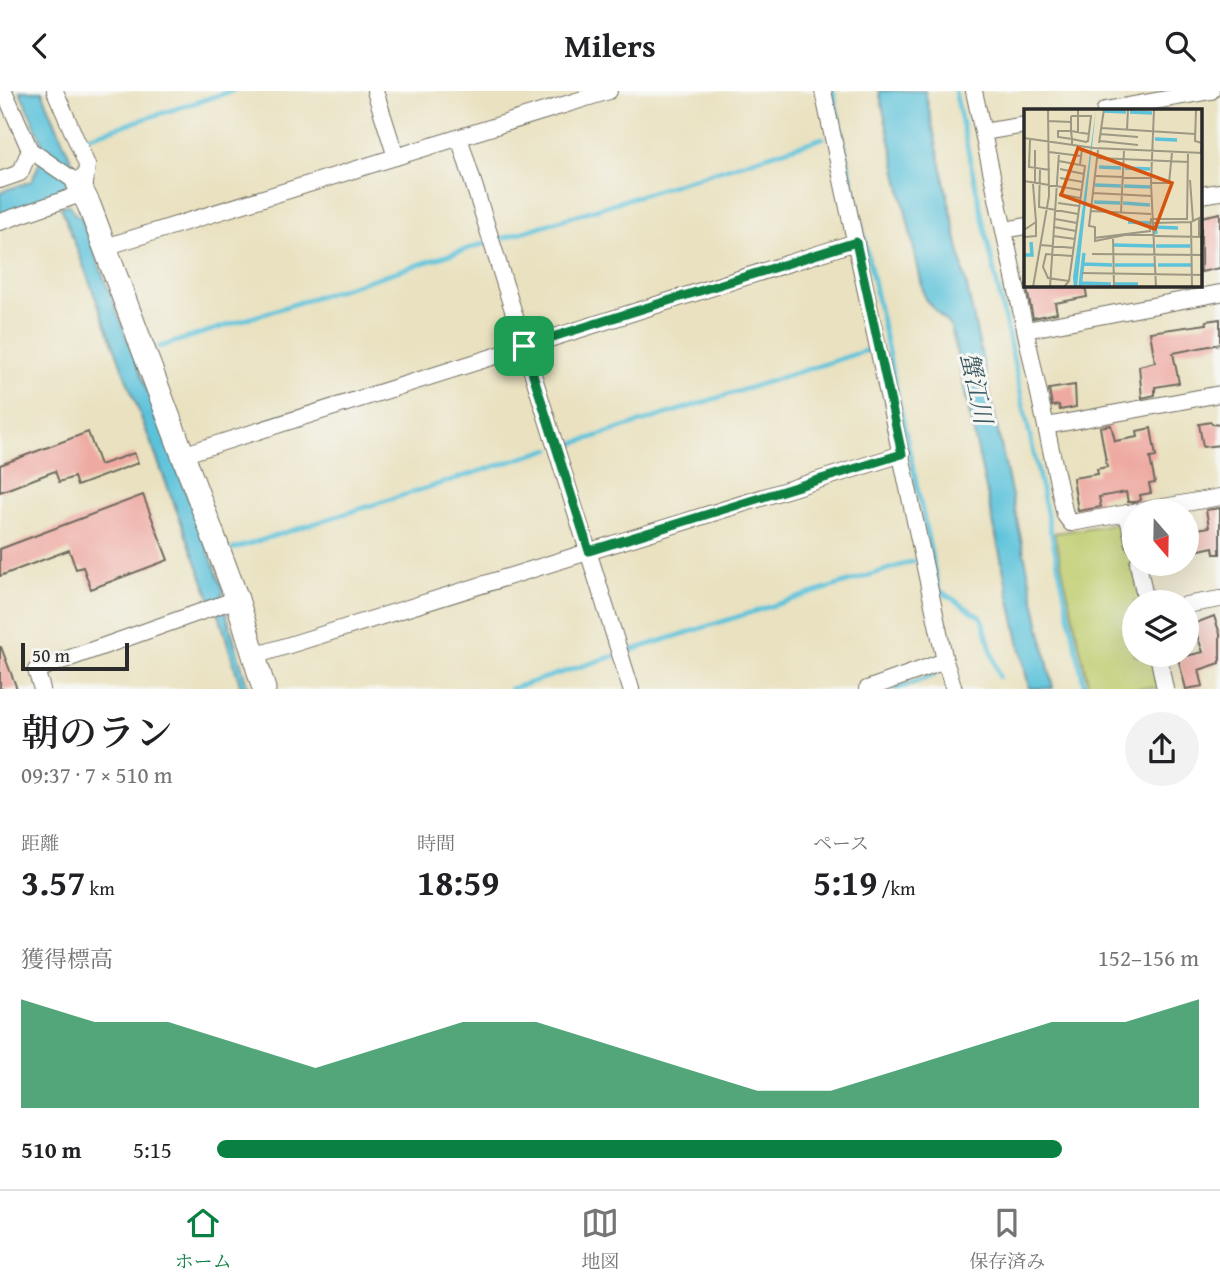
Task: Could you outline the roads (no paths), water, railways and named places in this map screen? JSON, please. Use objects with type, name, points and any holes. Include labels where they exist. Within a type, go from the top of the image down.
[{"type":"street","points":[[4,91],[33,152],[81,188],[237,599],[264,688]]},
{"type":"street","points":[[55,91],[87,165],[81,188]]},
{"type":"street","points":[[375,91],[396,157]]},
{"type":"street","points":[[105,247],[609,91]]},
{"type":"street","points":[[823,91],[945,661],[954,688]]},
{"type":"street","points":[[974,91],[1065,515],[1071,523],[1122,514]]},
{"type":"street","points":[[1111,109],[1211,91]]},
{"type":"street","points":[[983,132],[1024,125]]},
{"type":"street","points":[[460,137],[631,688]]},
{"type":"street","points":[[0,180],[20,173],[33,152]]},
{"type":"street","points":[[0,222],[81,188]]},
{"type":"street","points":[[1202,195],[1220,192]]},
{"type":"street","points":[[1004,230],[1024,226]]},
{"type":"street","points":[[182,455],[856,242]]},
{"type":"street","points":[[1026,330],[1220,293]]},
{"type":"street","points":[[1046,426],[1220,394]]},
{"type":"street","points":[[254,656],[902,454]]},
{"type":"street","points":[[1199,501],[1220,497]]},
{"type":"street","points":[[41,688],[36,670],[237,599]]},
{"type":"street","points":[[1199,603],[1220,599]]},
{"type":"street","points":[[867,688],[945,661]]},
{"type":"street","points":[[1161,667],[1165,688]]},
{"type":"water","points":[[20,91],[42,91],[74,167],[64,193],[0,215],[0,192],[32,181],[45,149]]},
{"type":"water","name":"蟹江川","points":[[879,91],[925,91],[1053,688],[1029,688],[951,327],[925,299]]},
{"type":"water","points":[[69,204],[76,216],[80,215],[224,592],[220,598],[210,598],[61,207]]},
{"type":"water","points":[[225,609],[248,688],[241,688],[218,611]]},
{"type":"waterway","points":[[84,138],[232,91]]},
{"type":"waterway","points":[[833,91],[939,590],[982,618],[999,677]]},
{"type":"waterway","points":[[955,91],[1085,689]]},
{"type":"waterway","points":[[0,105],[0,111]]},
{"type":"waterway","points":[[497,240],[823,138]]},
{"type":"waterway","points":[[159,347],[486,243]]},
{"type":"waterway","points":[[563,447],[868,350]]},
{"type":"waterway","points":[[233,549],[550,449]]},
{"type":"waterway","points":[[626,652],[914,561]]},
{"type":"waterway","points":[[510,689],[614,656]]},
{"type":"waterway","points":[[896,689],[935,675]]}]
